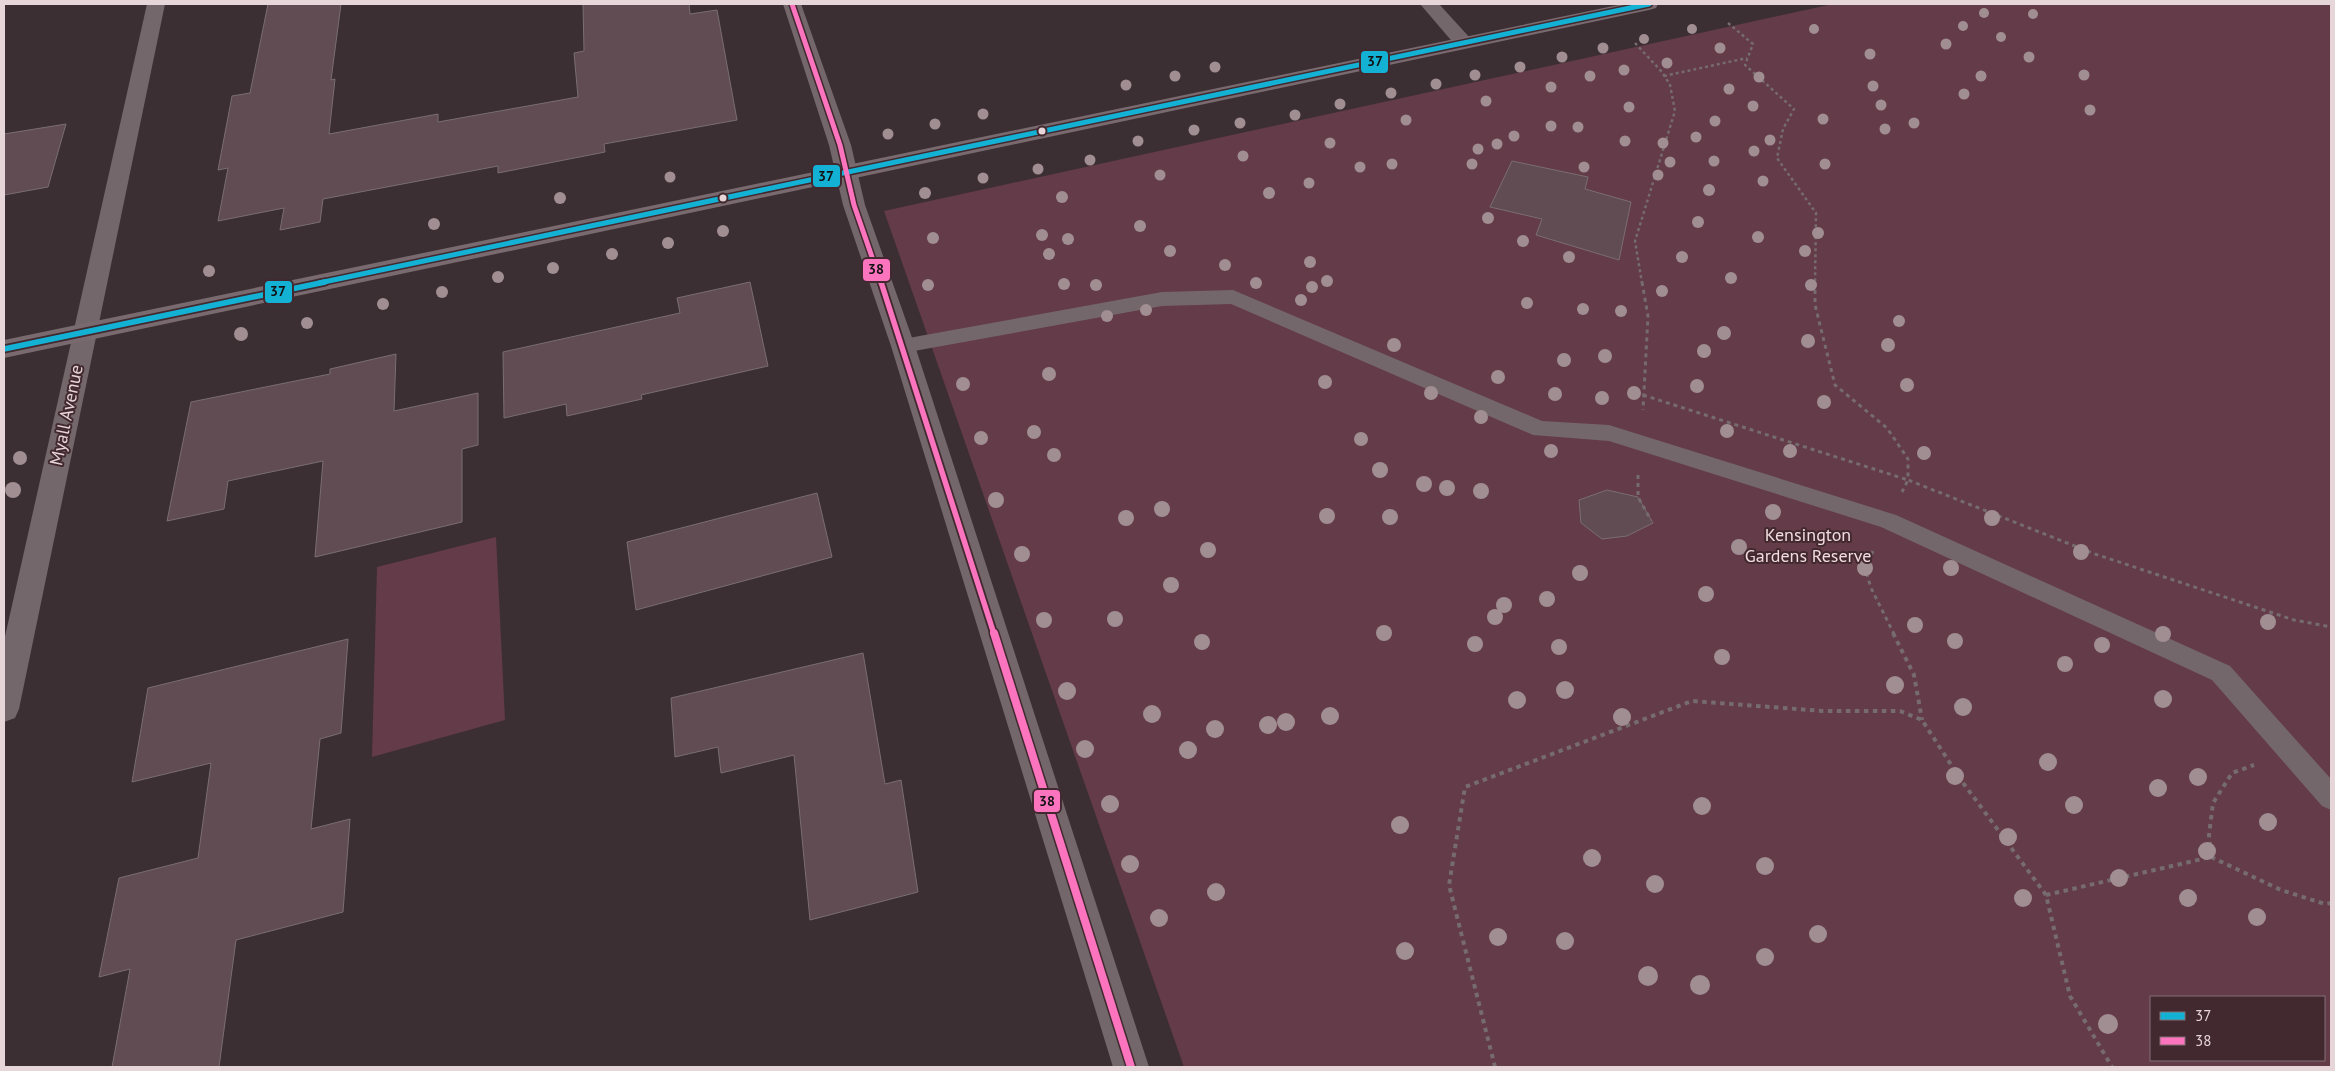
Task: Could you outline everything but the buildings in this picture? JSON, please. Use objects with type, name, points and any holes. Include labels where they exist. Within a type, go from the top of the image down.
[{"type":"main road","points":[[4,349],[1648,4]]},
{"type":"street","name":"Myall Avenue","points":[[4,709],[156,4]]},
{"type":"street","points":[[792,4],[840,145],[854,205],[903,346],[1131,1067]]},
{"type":"street","points":[[1428,4],[1463,42]]},
{"type":"lane","points":[[903,346],[1162,299],[1233,297],[1540,429],[1609,433],[1643,442],[1888,521],[2221,673],[2331,798]]},
{"type":"path","points":[[1728,23],[1754,44],[1745,65],[1794,109],[1783,129],[1777,158],[1816,214],[1815,305],[1834,385],[1887,428],[1908,459],[1908,480],[1865,568],[1871,588],[1914,675],[1922,720],[1961,780],[2046,895],[2070,996],[2112,1067]]},
{"type":"path","points":[[1635,43],[1670,85],[1675,111],[1635,241],[1648,316],[1643,396],[1643,442],[1638,468],[1638,497],[1651,520]]},
{"type":"path","points":[[1664,76],[1747,58]]},
{"type":"path","points":[[1643,396],[1908,480],[2095,554],[2294,620],[2331,627]]},
{"type":"path","points":[[1495,1067],[1449,885],[1465,787],[1692,701],[1823,711],[1900,711],[1922,720]]},
{"type":"path","points":[[2211,858],[2209,835],[2213,803],[2232,773],[2263,762]]},
{"type":"path","points":[[2046,895],[2211,858],[2281,890],[2325,904],[2331,904]]},
{"type":"green space","name":"Kensington Gardens Reserve","points":[[1833,4],[2331,4],[2331,1067],[1184,1067],[884,211]]},
{"type":"green space","points":[[496,537],[505,720],[372,757],[377,567]]},
{"type":"transit line","name":"38","points":[[792,4],[840,145],[854,205],[903,346],[1131,1067]]},
{"type":"transit line","name":"37","points":[[4,349],[1649,4]]}]
